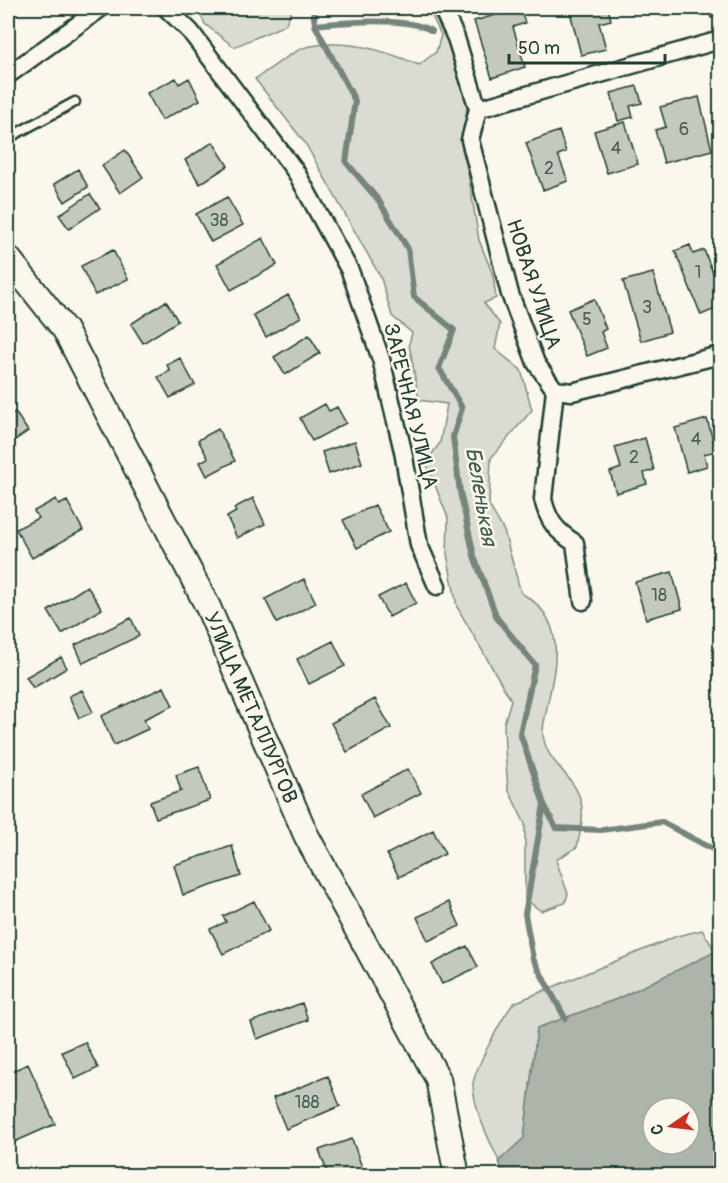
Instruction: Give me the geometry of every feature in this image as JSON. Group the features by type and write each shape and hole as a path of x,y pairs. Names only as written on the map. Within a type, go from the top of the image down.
{"street":[{"path":"8,75 101,8"},
{"name":"ЗАРЕЧНАЯ УЛИЦА","path":"165,8 190,31 296,172 350,272 381,359 403,451 419,545 437,586"},
{"path":"442,8 456,38 478,109 720,40"},
{"name":"НОВАЯ УЛИЦА","path":"478,109 470,140 489,218 510,294 536,363 555,390"},
{"name":"УЛИЦА МЕТАЛЛУРГОВ","path":"8,258 65,330 208,607 306,835 438,1078 457,1176"},
{"path":"583,601 575,543 556,530 546,515 543,499 555,390 572,392 720,355"}],"lane":[{"path":"8,138 75,102"}],"path":[{"path":"404,8 427,14"}],"shaded area":[{"path":"197,8 293,8 285,25 234,47 205,24"},
{"path":"428,8 435,8 454,50 467,106 463,141 479,240 493,275 496,298 484,303 500,324 495,349 521,370 532,410 491,458 489,505 504,531 521,593 536,604 546,616 552,629 555,659 543,735 549,753 574,785 582,806 577,847 556,860 568,894 565,903 541,911 525,899 525,824 508,789 504,723 511,700 457,607 447,554 448,518 426,462 440,443 447,404 419,400 409,344 412,333 392,316 381,278 305,143 255,79 300,49 320,45 364,47 419,65 436,52 441,35"},
{"path":"702,930 716,952 617,999 537,1028 524,1138 499,1161 479,1115 473,1086 489,1044 514,1003 677,936"},
{"path":"720,939 720,1175 503,1175 499,1161 524,1138 537,1028 617,999 715,952"}],"building":[{"path":"520,8 525,23 513,27 525,67 492,78 474,21"},
{"path":"569,8 608,8 611,20 599,23 606,49 581,55"},
{"path":"708,8 720,8 720,15 711,18"},
{"path":"176,78 179,84 189,78 200,100 162,120 147,93"},
{"path":"637,86 642,103 630,106 633,117 618,121 611,93"},
{"path":"699,97 712,150 664,163 655,130 666,127 660,107"},
{"path":"625,122 638,164 607,173 594,131"},
{"path":"559,131 566,152 558,155 568,181 543,190 526,143"},
{"path":"213,142 228,166 200,184 185,160"},
{"path":"125,150 143,177 120,193 102,166"},
{"path":"78,169 88,187 65,202 54,184"},
{"path":"90,194 100,208 69,229 59,215"},
{"path":"227,197 243,225 211,242 196,214"},
{"path":"263,238 277,265 231,290 217,264"},
{"path":"690,245 693,254 704,250 720,291 720,307 701,315 675,251"},
{"path":"113,250 128,279 95,295 81,266"},
{"path":"653,273 670,332 641,341 623,281"},
{"path":"288,295 301,317 266,337 253,315"},
{"path":"594,299 606,329 601,332 607,348 587,356 568,310"},
{"path":"166,301 178,321 143,343 131,324"},
{"path":"309,335 320,353 285,375 274,357"},
{"path":"180,358 195,385 170,398 158,377 170,371 167,365"},
{"path":"325,404 329,411 337,407 346,423 312,441 300,418"},
{"path":"15,412 28,431 8,445 8,416"},
{"path":"707,419 716,451 704,454 707,466 687,472 675,428"},
{"path":"218,429 235,461 207,476 200,462 208,458 198,440"},
{"path":"645,438 654,470 644,473 647,484 616,493 610,472 621,468 615,447"},
{"path":"355,441 362,463 329,474 322,452"},
{"path":"253,498 265,524 237,538 227,517 236,512 234,508"},
{"path":"56,499 59,505 67,501 83,530 32,558 16,529 38,518 34,511"},
{"path":"375,505 389,532 357,548 343,520"},
{"path":"672,572 682,609 646,619 635,582"},
{"path":"304,579 316,603 277,623 265,599"},
{"path":"406,583 416,603 389,617 378,597"},
{"path":"87,586 102,609 62,634 48,611"},
{"path":"131,618 139,636 83,663 75,645"},
{"path":"333,641 345,666 309,684 297,659"},
{"path":"61,657 67,668 33,688 26,677"},
{"path":"164,687 173,706 144,719 148,729 114,745 101,716"},
{"path":"82,690 93,712 79,718 69,696"},
{"path":"375,699 391,728 347,752 331,723"},
{"path":"199,767 210,800 156,818 150,802 181,791 176,775"},
{"path":"408,769 421,793 373,818 361,794"},
{"path":"433,830 445,854 399,877 387,854"},
{"path":"232,846 241,876 183,895 174,865"},
{"path":"254,901 269,931 223,954 210,929 226,922 223,916"},
{"path":"449,902 460,926 428,941 417,917"},
{"path":"467,946 478,967 442,984 432,964"},
{"path":"302,1003 308,1020 257,1039 251,1022"},
{"path":"85,1042 98,1068 75,1079 62,1052"},
{"path":"28,1064 55,1124 12,1143 8,1134 8,1073"},
{"path":"328,1076 340,1106 286,1129 273,1098"},
{"path":"352,1139 365,1176 324,1176 328,1174 319,1150"}],"waterway":[{"name":"Беленькая","path":"313,8 315,25 355,101 346,162 379,201 408,249 414,297 454,330 439,368 462,408 453,437 460,492 474,556 497,618 535,665 520,733 544,804 525,914 533,959 565,1018"},
{"path":"315,25 392,22 408,23 432,31"},
{"path":"544,804 556,828 601,830 662,822 720,853"}]}
